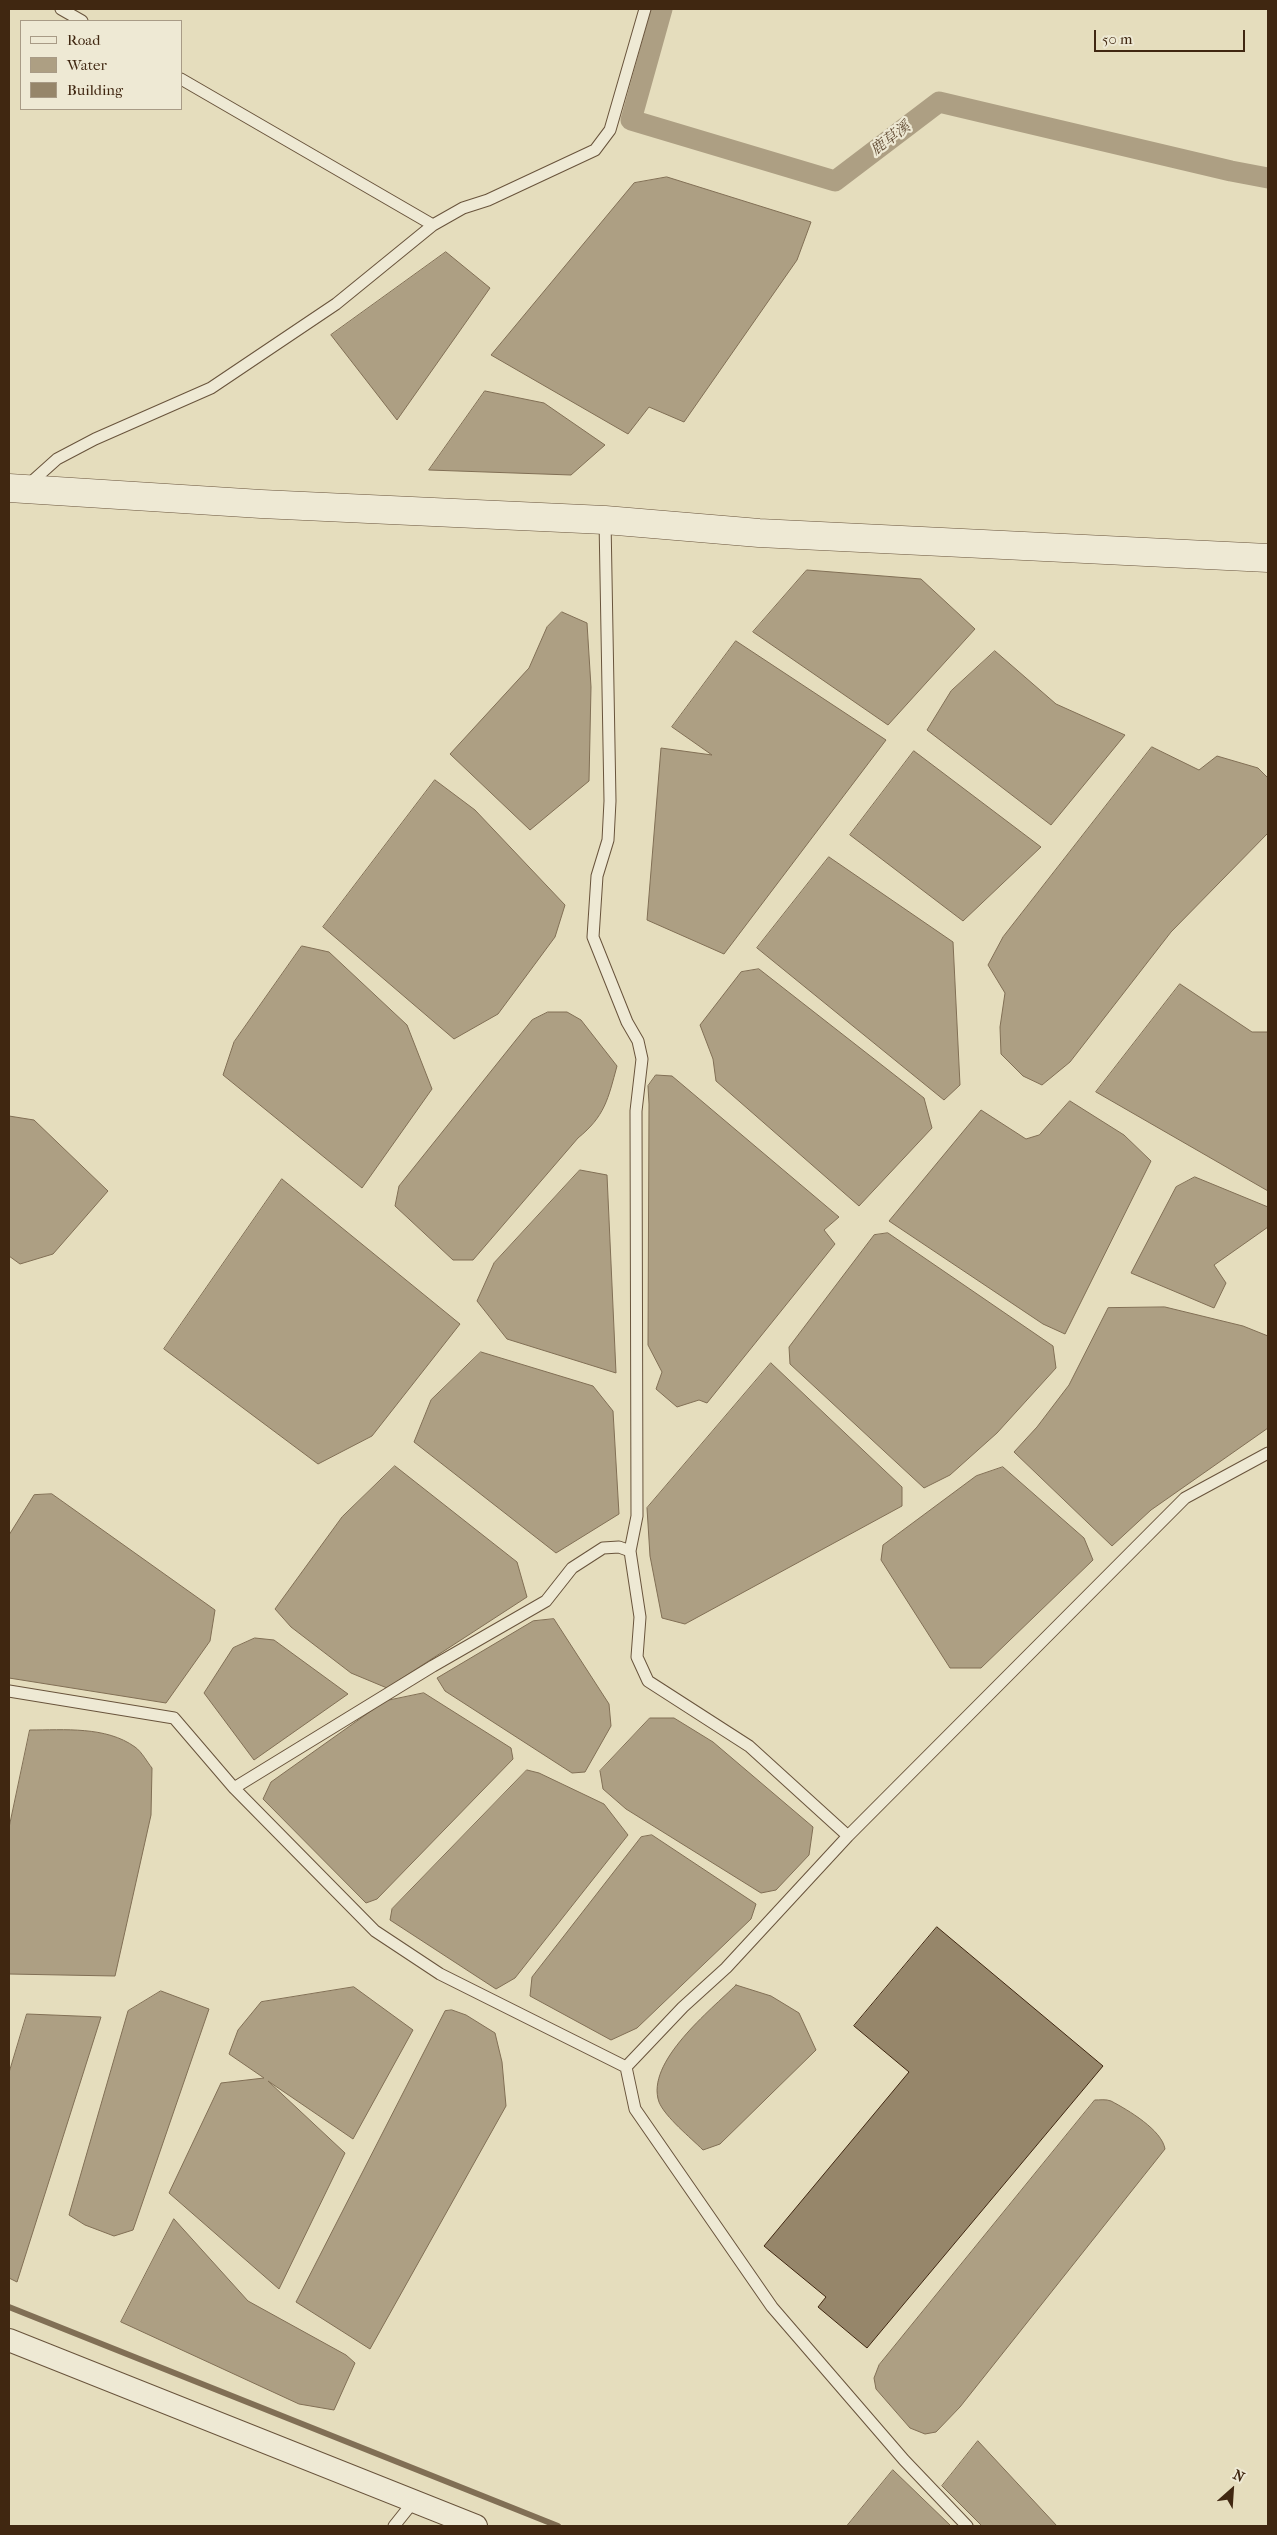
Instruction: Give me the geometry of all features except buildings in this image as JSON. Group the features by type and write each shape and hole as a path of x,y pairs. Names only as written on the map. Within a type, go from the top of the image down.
{"street":[{"path":"16,489 261,504 605,520 759,533 1268,558"},
{"path":"9,2340 476,2526"}],"lane":[{"path":"60,9 80,20"},
{"path":"16,489 57,459 95,439 211,388 336,304 433,225 463,208 488,200 595,150 610,130 645,9"},
{"path":"182,80 433,225"},
{"path":"605,520 610,801 608,840 597,876 592,937 627,1022 638,1041 642,1059 636,1111 637,1516 630,1551 640,1617 637,1657 648,1681 750,1746 848,1836"},
{"path":"626,2067 683,2007 726,1968 848,1836 1185,1498 1268,1453"},
{"path":"234,1788 433,1666 546,1601 572,1568 603,1548 619,1547 630,1551"},
{"path":"9,1691 174,1718 234,1788 375,1931 440,1974 626,2067"},
{"path":"626,2067 635,2109 772,2307 904,2460 967,2526"},
{"path":"394,2526 414,2501"}],"water":[{"path":"667,177 811,222 797,260 684,422 649,407 628,434 491,355 634,183"},
{"path":"446,252 490,288 397,420 331,335"},
{"path":"485,391 544,403 605,445 571,475 429,470"},
{"path":"807,570 921,579 975,629 888,725 753,632"},
{"path":"562,612 587,623 591,687 589,781 530,830 450,754 529,668 547,627"},
{"path":"736,641 886,740 724,954 647,920 661,748 712,755 672,727"},
{"path":"995,651 1056,704 1125,735 1051,825 927,730 951,691"},
{"path":"1152,747 1199,770 1217,756 1258,768 1268,778 1268,833 1171,932 1070,1062 1042,1085 1023,1076 1001,1054 1000,1027 1005,993 988,965 1003,937"},
{"path":"914,751 1041,847 963,921 850,835"},
{"path":"435,780 475,810 565,905 555,937 498,1014 454,1039 323,927"},
{"path":"829,857 953,942 960,1085 944,1100 757,948"},
{"path":"302,946 329,952 407,1025 432,1089 362,1188 223,1075 234,1042"},
{"path":"759,969 924,1098 932,1128 859,1206 716,1081 713,1059 700,1025 741,972"},
{"path":"1180,984 1252,1032 1268,1032 1268,1191 1096,1092"},
{"path":"548,1012 567,1012 581,1020 617,1066 608,1097 594,1122 473,1260 453,1260 395,1206 399,1186 532,1020"},
{"path":"656,1075 672,1076 839,1217 824,1230 835,1244 707,1403 699,1400 677,1407 656,1389 662,1372 648,1345 648,1086"},
{"path":"1070,1101 1124,1135 1151,1161 1065,1334 1043,1324 889,1221 981,1110 1026,1139 1039,1135"},
{"path":"9,1116 34,1120 108,1191 53,1254 20,1264 9,1256"},
{"path":"580,1170 607,1175 616,1373 507,1339 477,1301 494,1263"},
{"path":"1195,1177 1268,1207 1268,1227 1214,1265 1226,1283 1214,1308 1131,1273 1176,1187"},
{"path":"282,1179 460,1324 372,1436 318,1464 164,1349"},
{"path":"888,1233 1053,1346 1056,1368 997,1433 950,1475 924,1488 790,1364 789,1347 874,1235"},
{"path":"1165,1307 1243,1326 1268,1336 1268,1428 1151,1510 1112,1546 1014,1452 1037,1427 1069,1385 1108,1308"},
{"path":"481,1352 593,1386 613,1411 619,1514 556,1553 414,1442 431,1400"},
{"path":"771,1363 902,1487 902,1506 685,1624 662,1618 650,1556 647,1508"},
{"path":"395,1466 517,1562 527,1597 387,1688 351,1673 291,1627 275,1609 342,1517"},
{"path":"1003,1467 1084,1538 1093,1560 981,1668 950,1668 881,1560 883,1545 976,1476"},
{"path":"52,1494 215,1610 210,1641 166,1703 9,1678 9,1535 34,1495"},
{"path":"554,1619 609,1704 611,1726 585,1772 572,1773 445,1691 437,1678 533,1621"},
{"path":"255,1638 274,1640 348,1694 254,1760 204,1693 233,1648"},
{"path":"424,1693 511,1748 513,1759 377,1899 366,1903 263,1799 271,1782 385,1701"},
{"path":"650,1718 674,1718 713,1742 813,1827 809,1855 776,1890 761,1893 626,1809 603,1789 600,1771"},
{"path":"30,1730 71,1730 111,1735 135,1747 152,1768 151,1815 115,1976 9,1974 9,1828"},
{"path":"527,1770 539,1773 604,1804 628,1835 515,1978 496,1989 390,1920 392,1909"},
{"path":"652,1835 756,1904 751,1919 637,2028 611,2040 530,1996 532,1977 641,1837"},
{"path":"736,1985 771,1996 799,2013 816,2050 720,2144 703,2150 672,2121 662,2108 659,2102 657,2087 662,2070 683,2038"},
{"path":"354,1987 413,2030 353,2139 268,2081 345,2153 279,2289 169,2193 221,2083 264,2078 229,2054 238,2030 261,2002"},
{"path":"161,1991 209,2009 133,2230 114,2236 85,2225 69,2215 128,2011"},
{"path":"452,2010 466,2015 495,2033 502,2062 506,2106 370,2349 296,2302 445,2011"},
{"path":"27,2014 101,2017 17,2282 9,2278 9,2073"},
{"path":"1095,2100 1111,2101 1135,2115 1158,2135 1165,2149 960,2407 936,2432 925,2434 910,2428 876,2389 874,2378 879,2365"},
{"path":"174,2219 248,2301 346,2355 355,2363 334,2410 299,2404 121,2322"},
{"path":"978,2441 1057,2526 982,2526 942,2486"},
{"path":"893,2470 951,2526 847,2526"}],"waterway":[{"name":"鹿草溪","path":"662,9 631,120 835,181 939,102 1231,171 1268,178"},
{"path":"9,2307 558,2526"}]}
